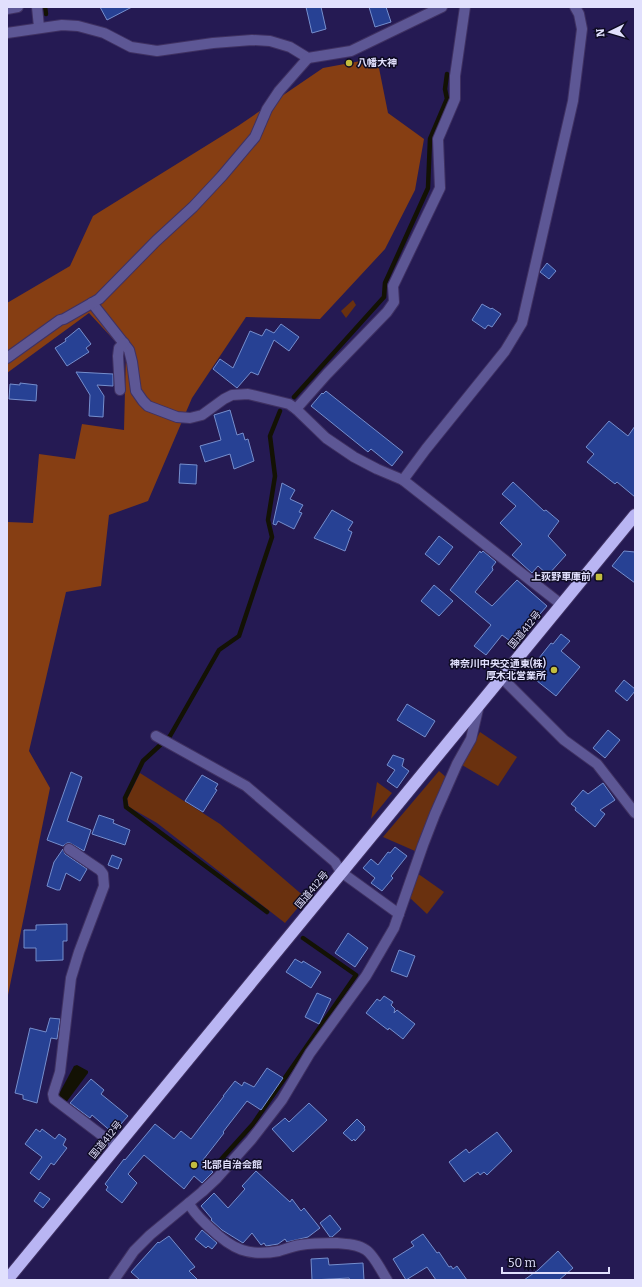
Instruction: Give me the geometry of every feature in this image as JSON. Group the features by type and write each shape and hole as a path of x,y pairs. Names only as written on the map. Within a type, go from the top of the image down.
{"highway":[{"name":"国道412号","path":"7,1280 635,515"}],"street":[{"path":"7,9 18,7"},
{"path":"37,7 39,25"},
{"path":"7,358 60,320 98,299 156,241 193,207 255,137 267,109 279,91 308,58 351,51 442,7"},
{"path":"296,409 327,374 387,312 394,302 393,286 440,188 438,139 455,99 455,76 465,7"},
{"path":"403,480 505,351 522,323 573,101 582,29 579,14 575,7"},
{"path":"7,32 39,25 78,26 104,33 131,47 158,51 213,43 252,40 270,41 290,47 308,58"},
{"path":"92,303 129,350 135,386 139,396 148,406 177,417 190,418 202,415 232,395 248,394 289,404 326,438 354,457 403,480 562,605"},
{"path":"120,390 118,356 119,348 124,343"},
{"path":"502,678 564,740 597,764 635,814"},
{"path":"114,1280 134,1251 150,1235 217,1178 251,1140 272,1113 310,1053 366,976 394,928 435,814 457,764 471,739 479,705"},
{"path":"157,737 246,786 335,862 342,872 399,914"},
{"path":"69,849 100,870 103,874 104,886 79,952 71,978 60,1072 53,1094 54,1099 116,1146"},
{"path":"189,1203 191,1210 220,1238 239,1249 250,1252 264,1252 278,1251 310,1244 354,1245 361,1247 370,1253 387,1280"}],"shaded area":[{"path":"377,58 388,113 424,139 415,190 385,249 320,319 246,317 192,398 148,501 109,515 101,586 66,592 29,751 50,788 7,1000 7,522 33,523 39,454 75,459 82,424 124,430 126,353 89,313 7,373 7,303 70,266 93,216 238,126 323,68"},
{"path":"353,300 356,305 346,318 341,311"},
{"path":"480,732 517,757 498,786 462,765"},
{"path":"439,771 447,778 415,851 383,837"},
{"path":"140,773 220,824 306,898 285,923 157,823 129,807 127,799"},
{"path":"377,782 392,793 371,819"},
{"path":"417,873 444,892 427,914 408,896"},
{"path":"77,1065 88,1071 88,1073 65,1104 61,1100 59,1094 74,1066"}],"building":[{"path":"100,7 132,7 107,20"},
{"path":"306,7 321,7 326,29 312,33"},
{"path":"369,7 386,7 391,22 375,27"},
{"path":"547,263 556,271 549,279 540,272"},
{"path":"482,304 501,314 492,327 488,325 485,329 472,320"},
{"path":"281,324 299,337 289,351 274,340 258,375 251,372 237,388 213,369 220,359 233,368 250,331 262,336 266,329 274,333"},
{"path":"79,328 91,344 86,348 89,352 67,366 55,348 66,341 65,339"},
{"path":"76,372 113,374 113,386 97,385 104,396 103,417 89,416 90,395"},
{"path":"20,383 37,385 36,401 9,399 10,384 20,385"},
{"path":"326,391 403,452 392,466 371,449 368,452 311,406 322,393 323,394"},
{"path":"230,410 237,435 243,433 245,440 248,439 254,461 234,469 230,454 205,462 200,446 221,440 214,415"},
{"path":"609,421 628,436 635,426 635,497 617,482 615,484 587,462 594,454 586,447"},
{"path":"180,464 197,465 196,484 179,483"},
{"path":"513,482 544,511 546,510 559,521 548,536 566,555 548,575 538,566 532,573 512,555 522,544 500,523 516,506 502,494"},
{"path":"282,483 295,490 290,499 303,505 299,512 302,513 294,529 278,521 276,525 273,524"},
{"path":"332,510 353,522 348,530 352,532 345,551 314,538"},
{"path":"439,536 453,547 439,565 425,554"},
{"path":"480,551 481,553 483,551 496,562 492,567 493,570 475,592 492,606 517,580 547,606 514,644 502,635 486,655 474,646 491,625 450,590"},
{"path":"624,551 635,552 635,583 612,566"},
{"path":"434,585 453,601 439,616 421,601"},
{"name":"神奈川中央交通東(株) 厚木北営業所","path":"561,634 570,641 561,651 580,667 556,696 527,673 551,643 553,644"},
{"path":"624,680 635,689 627,701 615,691"},
{"path":"407,704 435,721 425,737 397,720"},
{"path":"608,730 620,740 605,758 593,748"},
{"path":"393,755 404,759 402,766 409,771 397,788 387,781 395,770 387,765"},
{"path":"71,772 82,777 67,821 91,830 84,851 70,843 63,846 47,840"},
{"path":"202,775 218,784 215,789 217,790 203,812 185,801"},
{"path":"603,783 615,800 600,810 605,814 595,827 575,810 576,808 571,804 583,790 588,794"},
{"path":"99,815 114,820 113,823 130,830 125,845 92,834"},
{"path":"395,847 407,856 391,876 393,878 382,891 371,883 375,878 363,868 371,859 378,865 388,852 390,853"},
{"path":"63,849 65,854 87,869 80,881 66,873 60,890 57,890 47,886 54,862"},
{"path":"112,855 122,859 118,869 108,865"},
{"path":"67,924 67,941 63,941 63,960 36,961 36,948 24,948 24,930 36,930 36,925"},
{"path":"348,933 368,948 355,967 335,953"},
{"path":"399,950 415,956 407,977 391,971"},
{"path":"295,959 302,963 303,961 321,972 311,988 286,972"},
{"path":"317,993 331,999 319,1024 305,1017"},
{"path":"384,996 393,1002 391,1005 395,1009 394,1013 397,1010 415,1024 403,1039 389,1028 388,1030 366,1013 377,999 380,1001"},
{"path":"50,1018 60,1019 57,1039 51,1038 37,1103 23,1099 23,1095 15,1093 30,1028 46,1032"},
{"path":"267,1068 283,1078 261,1110 247,1101 223,1132 224,1133 203,1160 210,1166 208,1168 213,1172 202,1183 194,1176 184,1189 144,1155 128,1174 137,1183 122,1203 106,1190 108,1187 105,1184 124,1159 125,1160 155,1124 174,1139 181,1131 191,1139 235,1081 242,1086 244,1082 254,1087"},
{"path":"91,1079 104,1090 101,1094 128,1116 113,1133 92,1115 90,1118 70,1103"},
{"path":"309,1103 327,1120 293,1152 272,1129 285,1118 289,1122"},
{"path":"357,1119 365,1127 365,1130 355,1141 354,1139 352,1141 343,1133"},
{"path":"36,1129 40,1132 42,1129 55,1139 59,1134 66,1139 63,1145 67,1148 54,1165 51,1163 39,1180 30,1173 42,1157 25,1144"},
{"path":"497,1132 512,1151 487,1175 484,1172 480,1175 478,1172 464,1182 449,1162 466,1149 469,1153"},
{"path":"256,1171 290,1202 292,1199 301,1211 304,1208 320,1228 308,1237 287,1242 285,1239 278,1244 266,1246 264,1243 261,1245 252,1233 243,1243 222,1230 211,1220 212,1219 201,1206 214,1193 228,1208 245,1189 242,1186"},
{"path":"40,1192 50,1199 43,1208 34,1201"},
{"path":"330,1215 341,1229 332,1237 330,1237 320,1223"},
{"path":"202,1230 217,1243 212,1249 208,1246 206,1248 195,1239"},
{"path":"423,1234 437,1253 439,1252 449,1267 451,1266 453,1269 457,1266 467,1280 436,1280 427,1267 406,1280 393,1259 414,1246 411,1242"},
{"path":"169,1236 195,1267 189,1271 198,1280 140,1280 131,1272 158,1242 159,1243"},
{"path":"558,1251 573,1268 559,1280 524,1280 538,1270"},
{"path":"328,1258 329,1265 363,1263 364,1280 350,1280 349,1278 312,1280 311,1259"}],"waterway":[{"path":"45,7 46,14"},
{"path":"294,397 384,297 385,283 428,188 430,139 447,99 445,89 447,74"},
{"path":"267,912 126,807 125,798 143,761 170,736 219,650 239,636 272,537 268,520 275,476 270,436 280,411"},
{"path":"216,1165 253,1124 356,975 303,938"}],"place":[{"name":"八幡大神","path":"349,63"},
{"name":"上荻野車庫前","path":"599,577"},
{"name":"神奈川中央交通東(株) 厚木北営業所","path":"554,670"},
{"name":"北部自治会館","path":"194,1165"}]}
